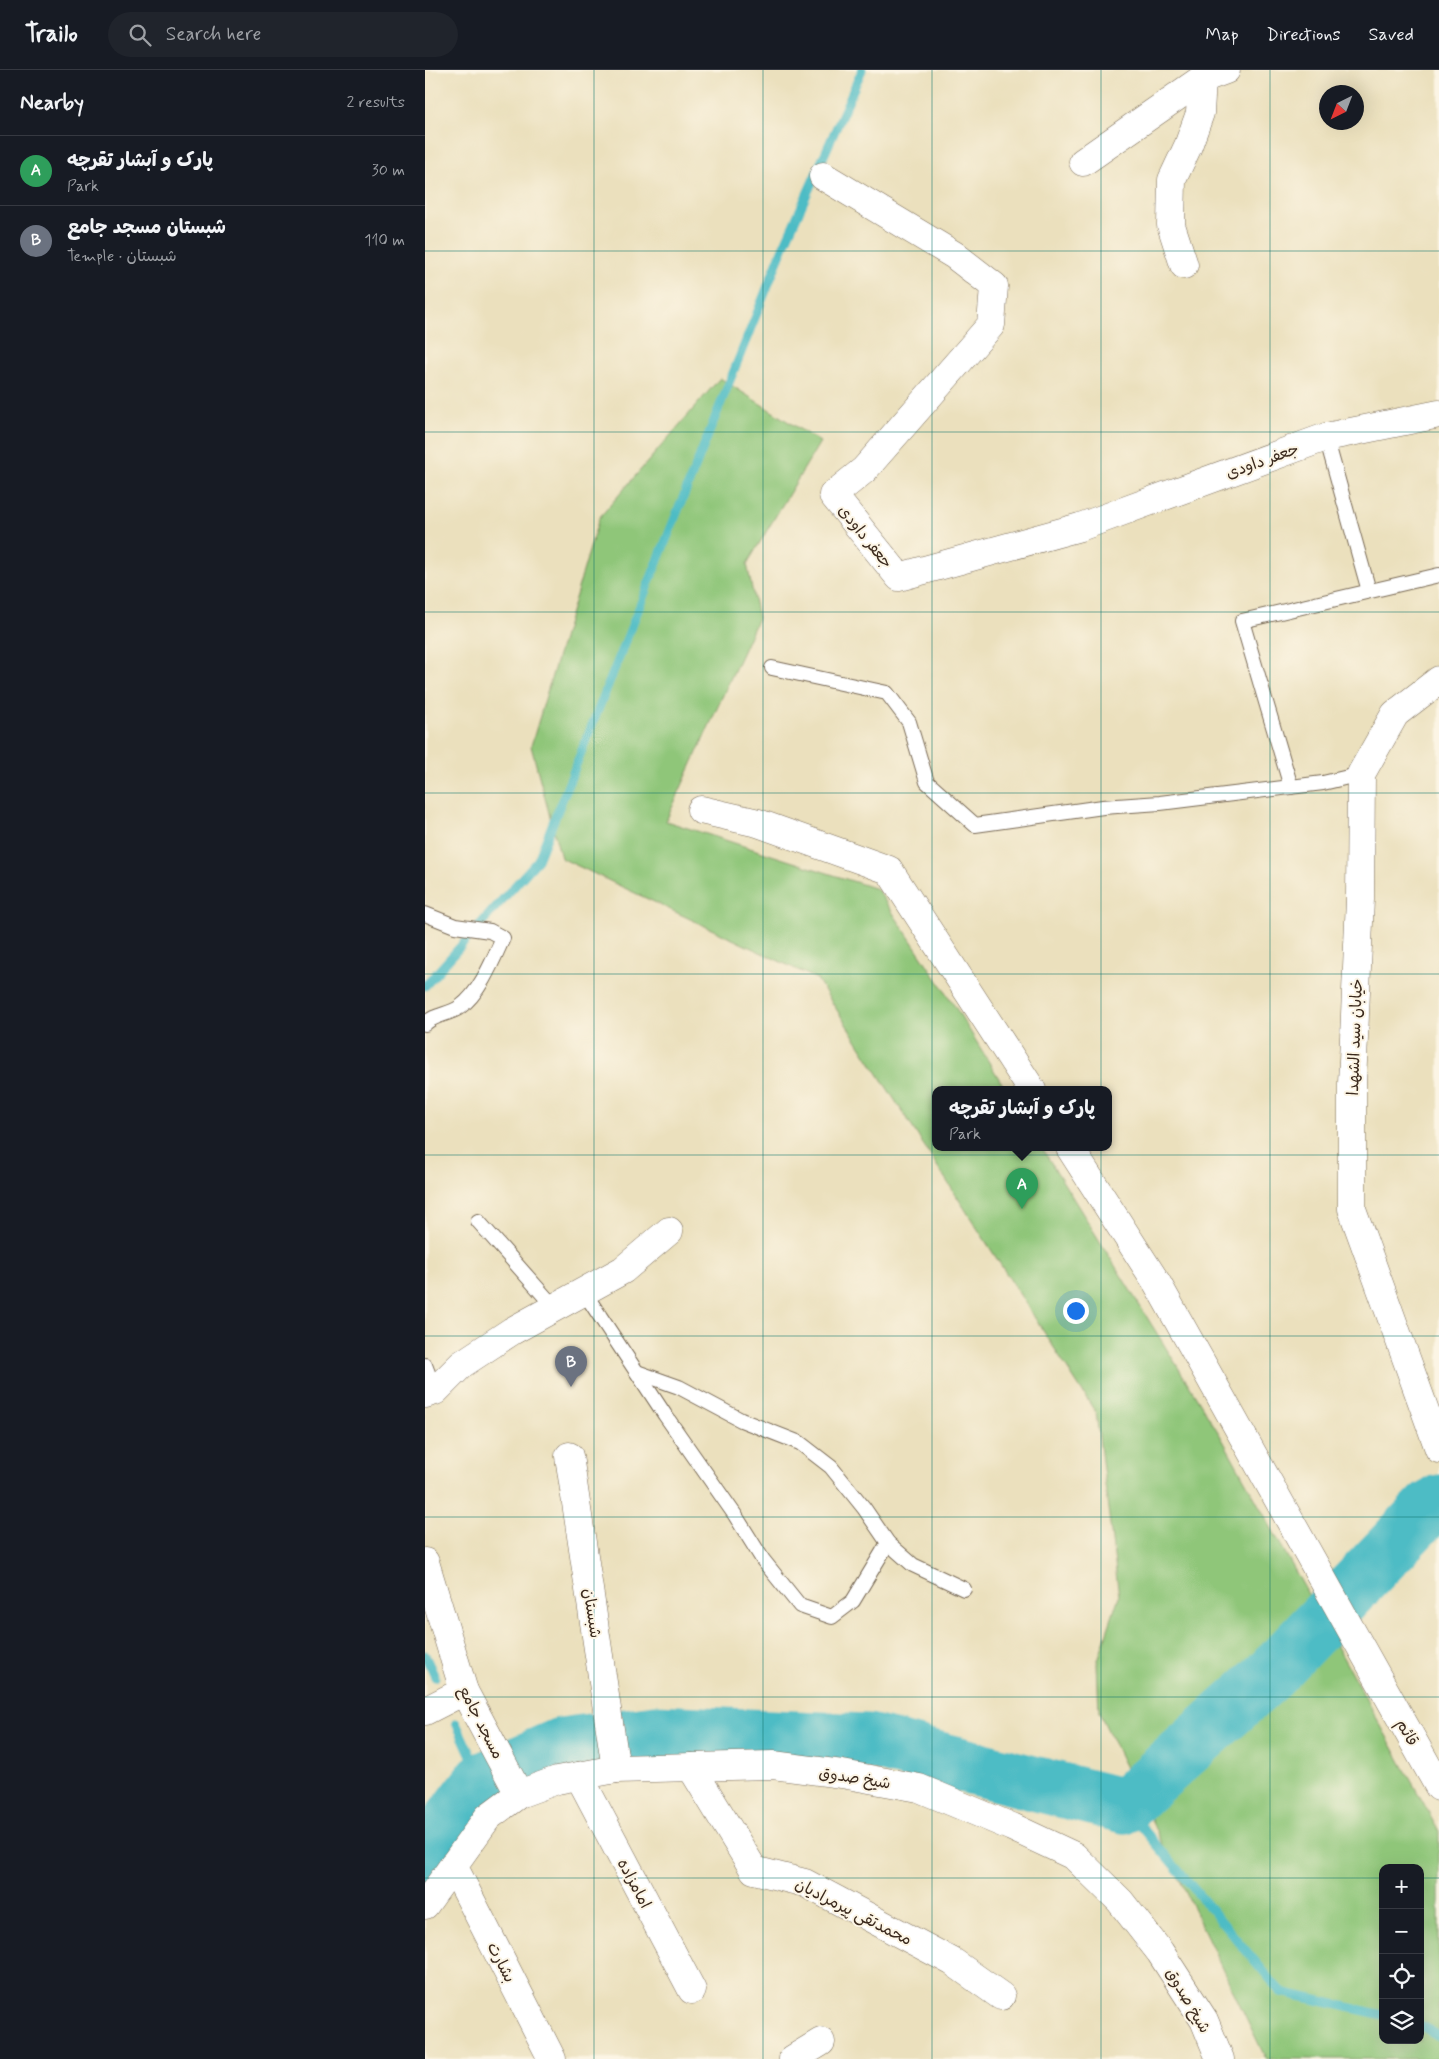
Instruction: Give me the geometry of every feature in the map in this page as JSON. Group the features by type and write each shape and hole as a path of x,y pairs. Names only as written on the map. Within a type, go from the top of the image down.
{"street":[{"path":"1083,162 1214,74"},
{"path":"1184,265 1171,225 1172,180 1214,74"},
{"name":"جعفر داودی","path":"823,176 954,255 994,286 991,325 864,470 833,495 899,577 1080,527 1326,437 1439,414"},
{"name":"خیابان سید الشهدا","path":"1439,680 1395,714 1361,774 1360,899 1352,1084 1352,1209 1439,1449"},
{"path":"701,810 758,823 889,870 1029,1086"},
{"name":"قائم","path":"1072,1151 1157,1283 1439,1787"},
{"path":"430,1393 462,1364 512,1331 623,1270 669,1231"},
{"name":"شبستان","path":"569,1456 616,1769"},
{"name":"مسجد جامع","path":"425,1562 465,1692 519,1793"},
{"path":"425,1711 465,1692"},
{"name":"شیخ صدوق","path":"425,1904 488,1818 519,1793 557,1780 616,1769 773,1765 842,1774 919,1788 1012,1827 1074,1856 1120,1901 1160,1952 1204,2020 1219,2059"},
{"name":"محمدتقی پیرمرادیان","path":"691,1767 754,1870 805,1883 953,1962 1001,1996"},
{"name":"امامزاده","path":"579,1776 692,1990"},
{"name":"بشارت","path":"453,1865 552,2059"},
{"path":"793,2059 821,2042"}],"lane":[{"path":"1326,437 1369,591"},
{"path":"1291,787 1242,621 1439,575"},
{"path":"772,668 887,693 909,722 927,782 975,825 1103,807 1161,803 1323,783 1361,774"},
{"path":"425,914 455,926 490,931 503,938 481,983 460,1007 429,1020 425,1024"},
{"path":"478,1221 555,1308"},
{"path":"585,1292 637,1372 735,1515 763,1560 800,1606 832,1617 853,1601 888,1543"},
{"path":"425,1365 430,1393"},
{"path":"637,1372 679,1386 741,1420 800,1444 831,1467 865,1508 888,1543 913,1566 964,1589"}],"green space":[{"path":"720,378 820,442 747,564 758,618 666,821 877,889 954,1005 1004,1086 932,1086 932,1151 1044,1151 1220,1435 1439,1831 1439,2059 1266,2059 1099,1712 1097,1663 1119,1596 1096,1413 817,979 561,858 531,746 599,518"}],"waterway":[{"path":"425,986 538,860 783,248 862,70"},
{"path":"425,1855 482,1780 561,1745 656,1732 868,1741 1124,1806 1271,1674 1430,1507 1439,1502"},
{"path":"425,1655 435,1677"},
{"path":"456,1723 482,1780"},
{"path":"1124,1806 1281,1992 1379,2014"},
{"path":"1424,2027 1439,2036"}],"place":[{"name":"پارک و آبشار تقرچه","path":"1022,1209"},
{"name":"شبستان مسجد جامع","path":"571,1387"}]}
